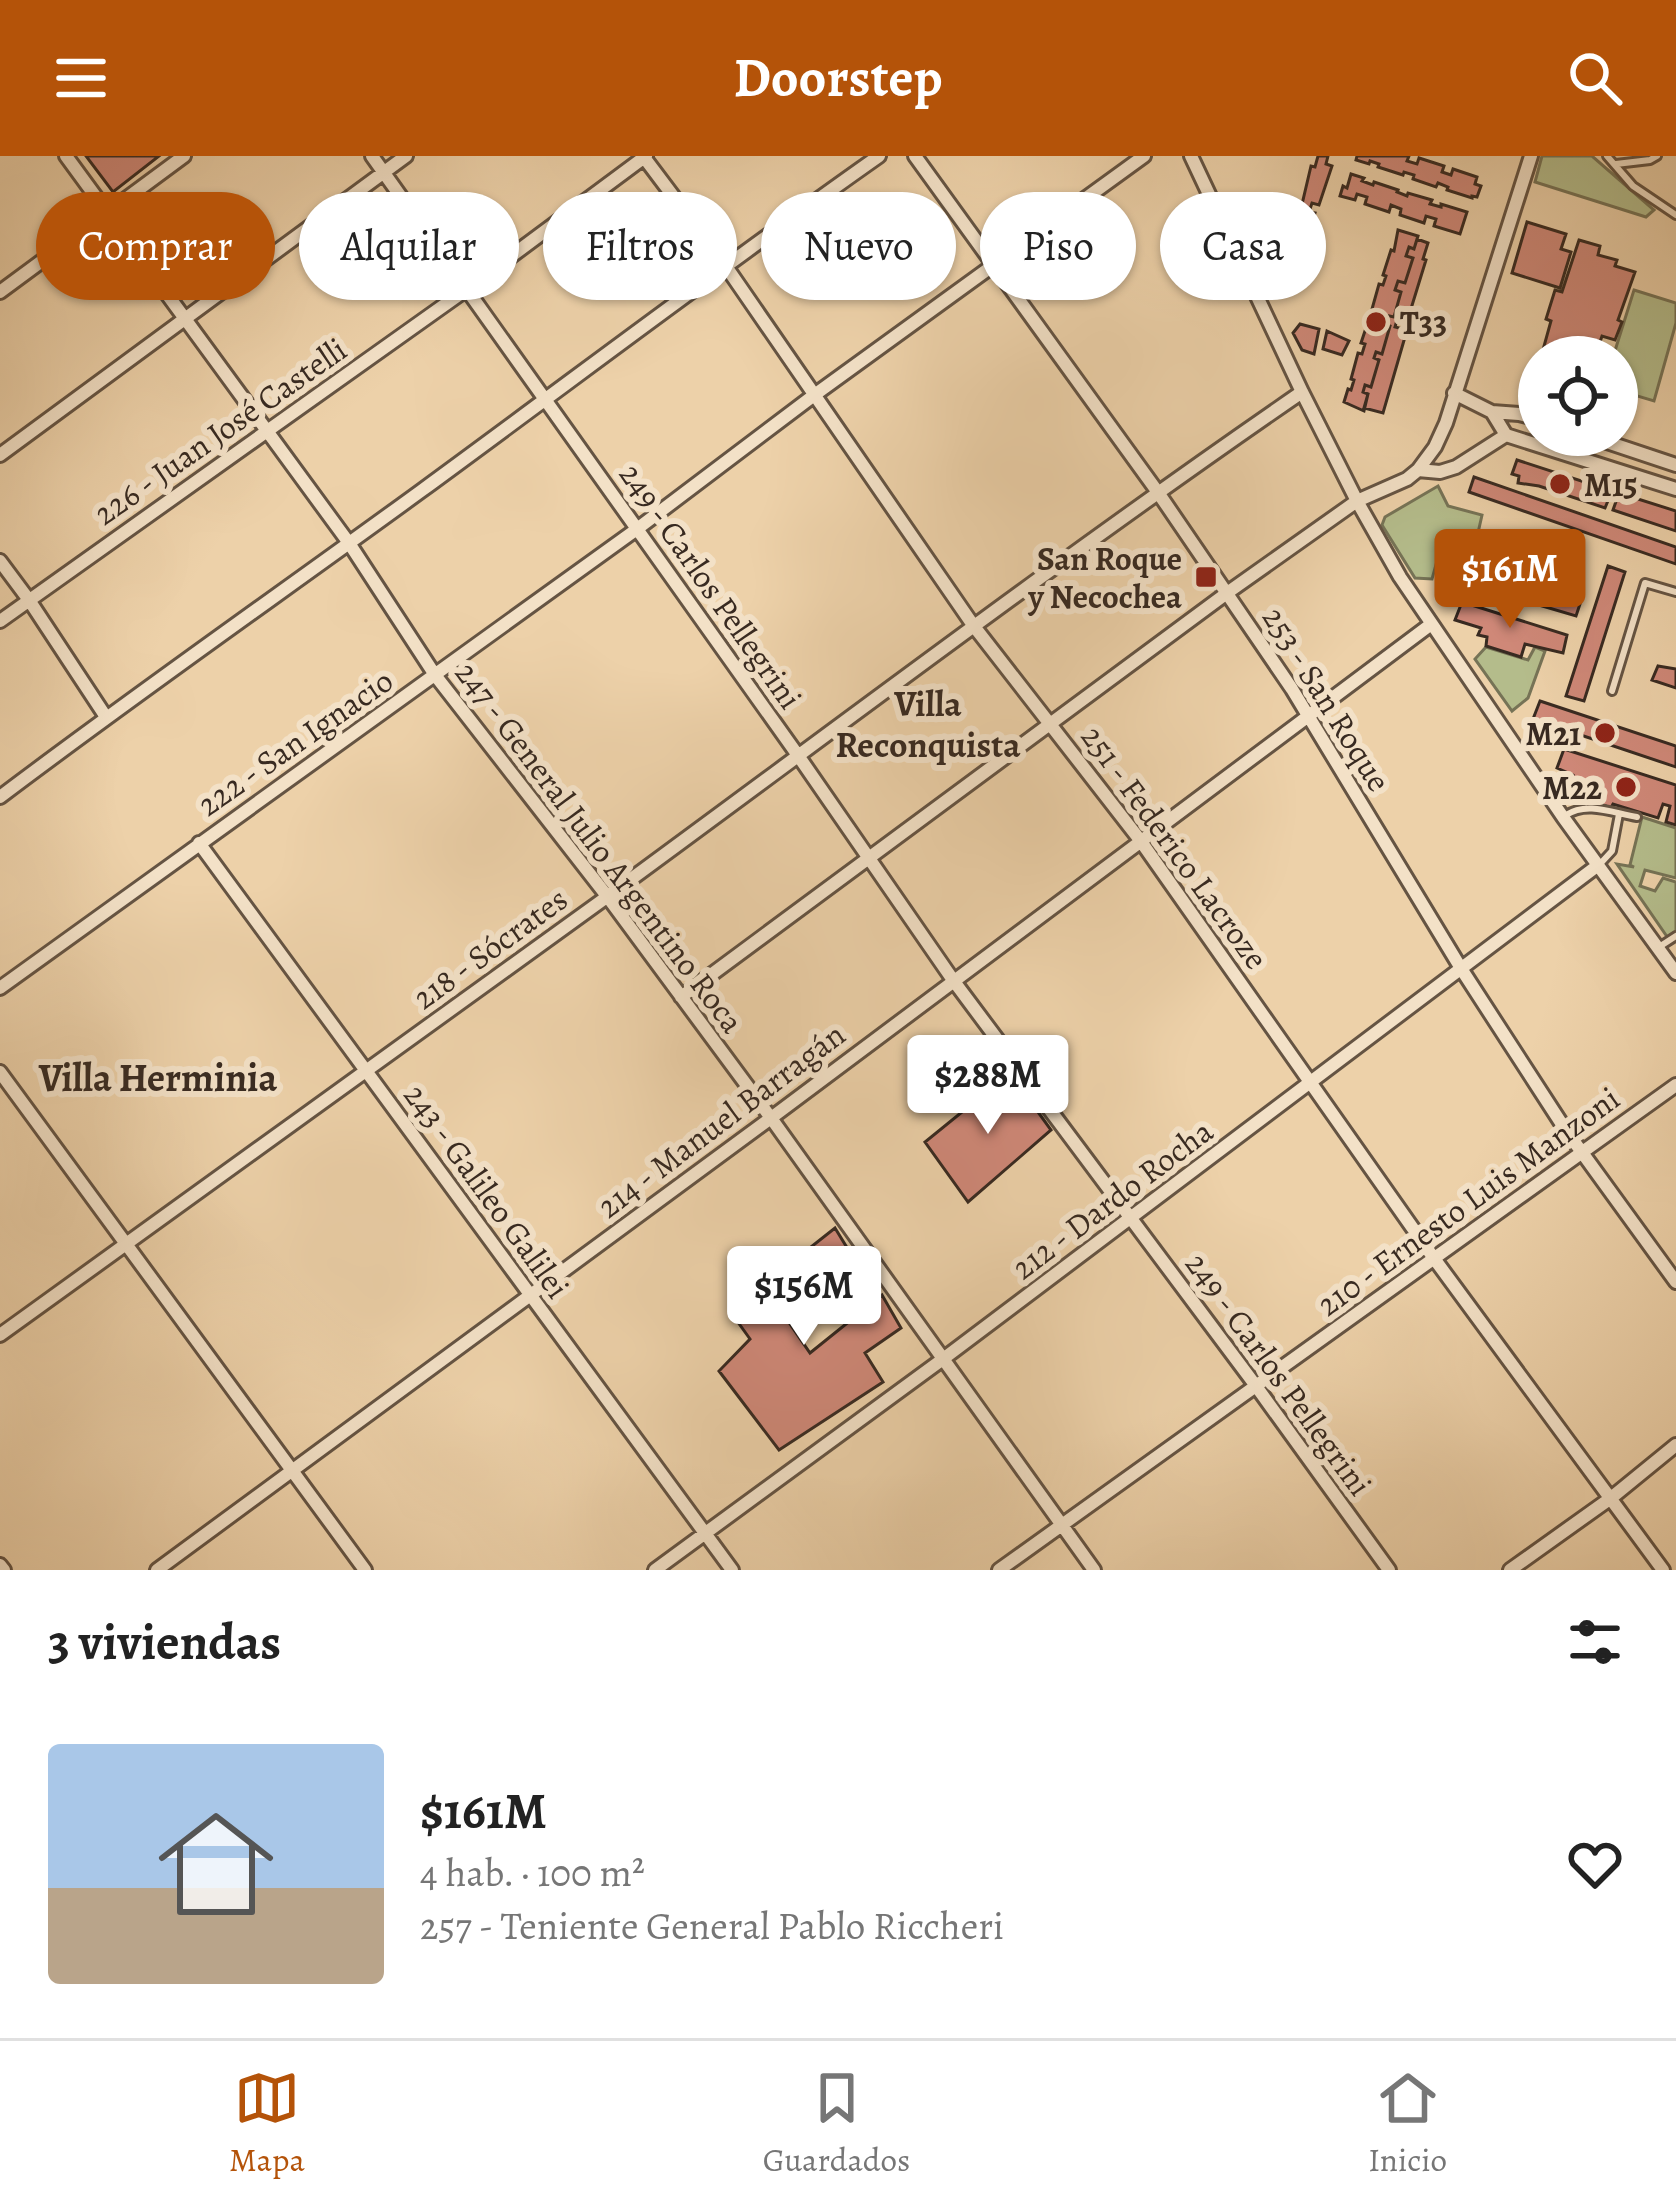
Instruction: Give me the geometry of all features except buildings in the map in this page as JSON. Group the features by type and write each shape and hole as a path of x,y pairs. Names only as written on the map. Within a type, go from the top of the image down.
{"street":[{"name":"247 - General Julio Argentino Roca","path":"66,156 92,192"},
{"path":"135,192 184,156"},
{"name":"249 - Carlos Pellegrini","path":"372,156 398,192"},
{"path":"0,455 406,156"},
{"name":"251 - Federico Lacroze","path":"644,156 670,192"},
{"name":"226 - Juan José Castelli","path":"519,251 644,156"},
{"path":"737,256 879,156"},
{"name":"253 - San Roque","path":"915,156 980,244"},
{"name":"222 - San Ignacio","path":"1096,192 1144,156"},
{"path":"1191,156 1357,501 1430,625 1676,973"},
{"path":"680,997 1227,593 1357,501 1418,470 1435,447 1531,156"},
{"path":"0,292 36,265"},
{"name":"222 - San Ignacio","path":"0,988 980,277"},
{"name":"251 - Federico Lacroze","path":"737,284 973,625 1140,840 1433,1257 1664,1570"},
{"name":"247 - General Julio Argentino Roca","path":"172,300 349,544 435,675 608,896 1094,1570"},
{"name":"226 - Juan José Castelli","path":"0,622 453,300"},
{"name":"249 - Carlos Pellegrini","path":"474,300 952,980 1389,1570"},
{"path":"0,797 678,300"},
{"name":"253 - San Roque","path":"1020,300 1227,593 1580,1152 1676,1282"},
{"name":"218 - Sócrates","path":"0,1336 1157,491 1302,392"},
{"path":"1454,393 1492,412 1518,414"},
{"path":"1492,412 1506,435 1676,489"},
{"path":"1418,470 1439,472 1456,466 1506,435"},
{"path":"1638,452 1676,465"},
{"path":"0,561 106,717"},
{"name":"214 - Manuel Barragán","path":"157,1570 1430,625"},
{"name":"243 - Galileo Galilei","path":"199,843 732,1570"},
{"name":"212 - Dardo Rocha","path":"655,1570 944,1359 1598,866"},
{"path":"0,1072 365,1570"},
{"name":"210 - Ernesto Luis Manzoni","path":"999,1570 1676,1085"},
{"path":"1510,1570 1676,1445"}],"lane":[{"path":"1607,156 1633,186 1676,215"},
{"path":"1616,164 1657,156"},
{"path":"1612,691 1645,583 1676,592"},
{"path":"1563,818 1578,807 1637,817"},
{"path":"1598,866 1612,851 1619,814"},
{"path":"1659,947 1676,936"}],"green space":[{"path":"1542,156 1592,156 1654,210 1646,217 1535,182"},
{"path":"1634,290 1676,303 1676,323 1654,401 1638,396 1638,336 1620,336"},
{"path":"1438,486 1448,506 1482,515 1473,555 1441,547 1432,579 1415,578 1382,525 1385,517"},
{"path":"1486,647 1528,660 1535,647 1545,651 1528,698 1512,711 1475,659"},
{"path":"1642,817 1676,828 1676,878 1645,870 1640,886 1655,891 1663,878 1676,882 1676,931 1668,938 1617,864 1634,867 1630,865"}],"place":[{"name":"T33","path":"1376,322"},
{"name":"M15","path":"1560,484"},
{"name":"San Roque y Necochea","path":"1206,577"},
{"name":"M21","path":"1605,733"},
{"name":"M22","path":"1626,787"}],"district":[{"name":"Villa Reconquista","path":"928,724"},
{"name":"Villa Herminia","path":"158,1077"}]}
